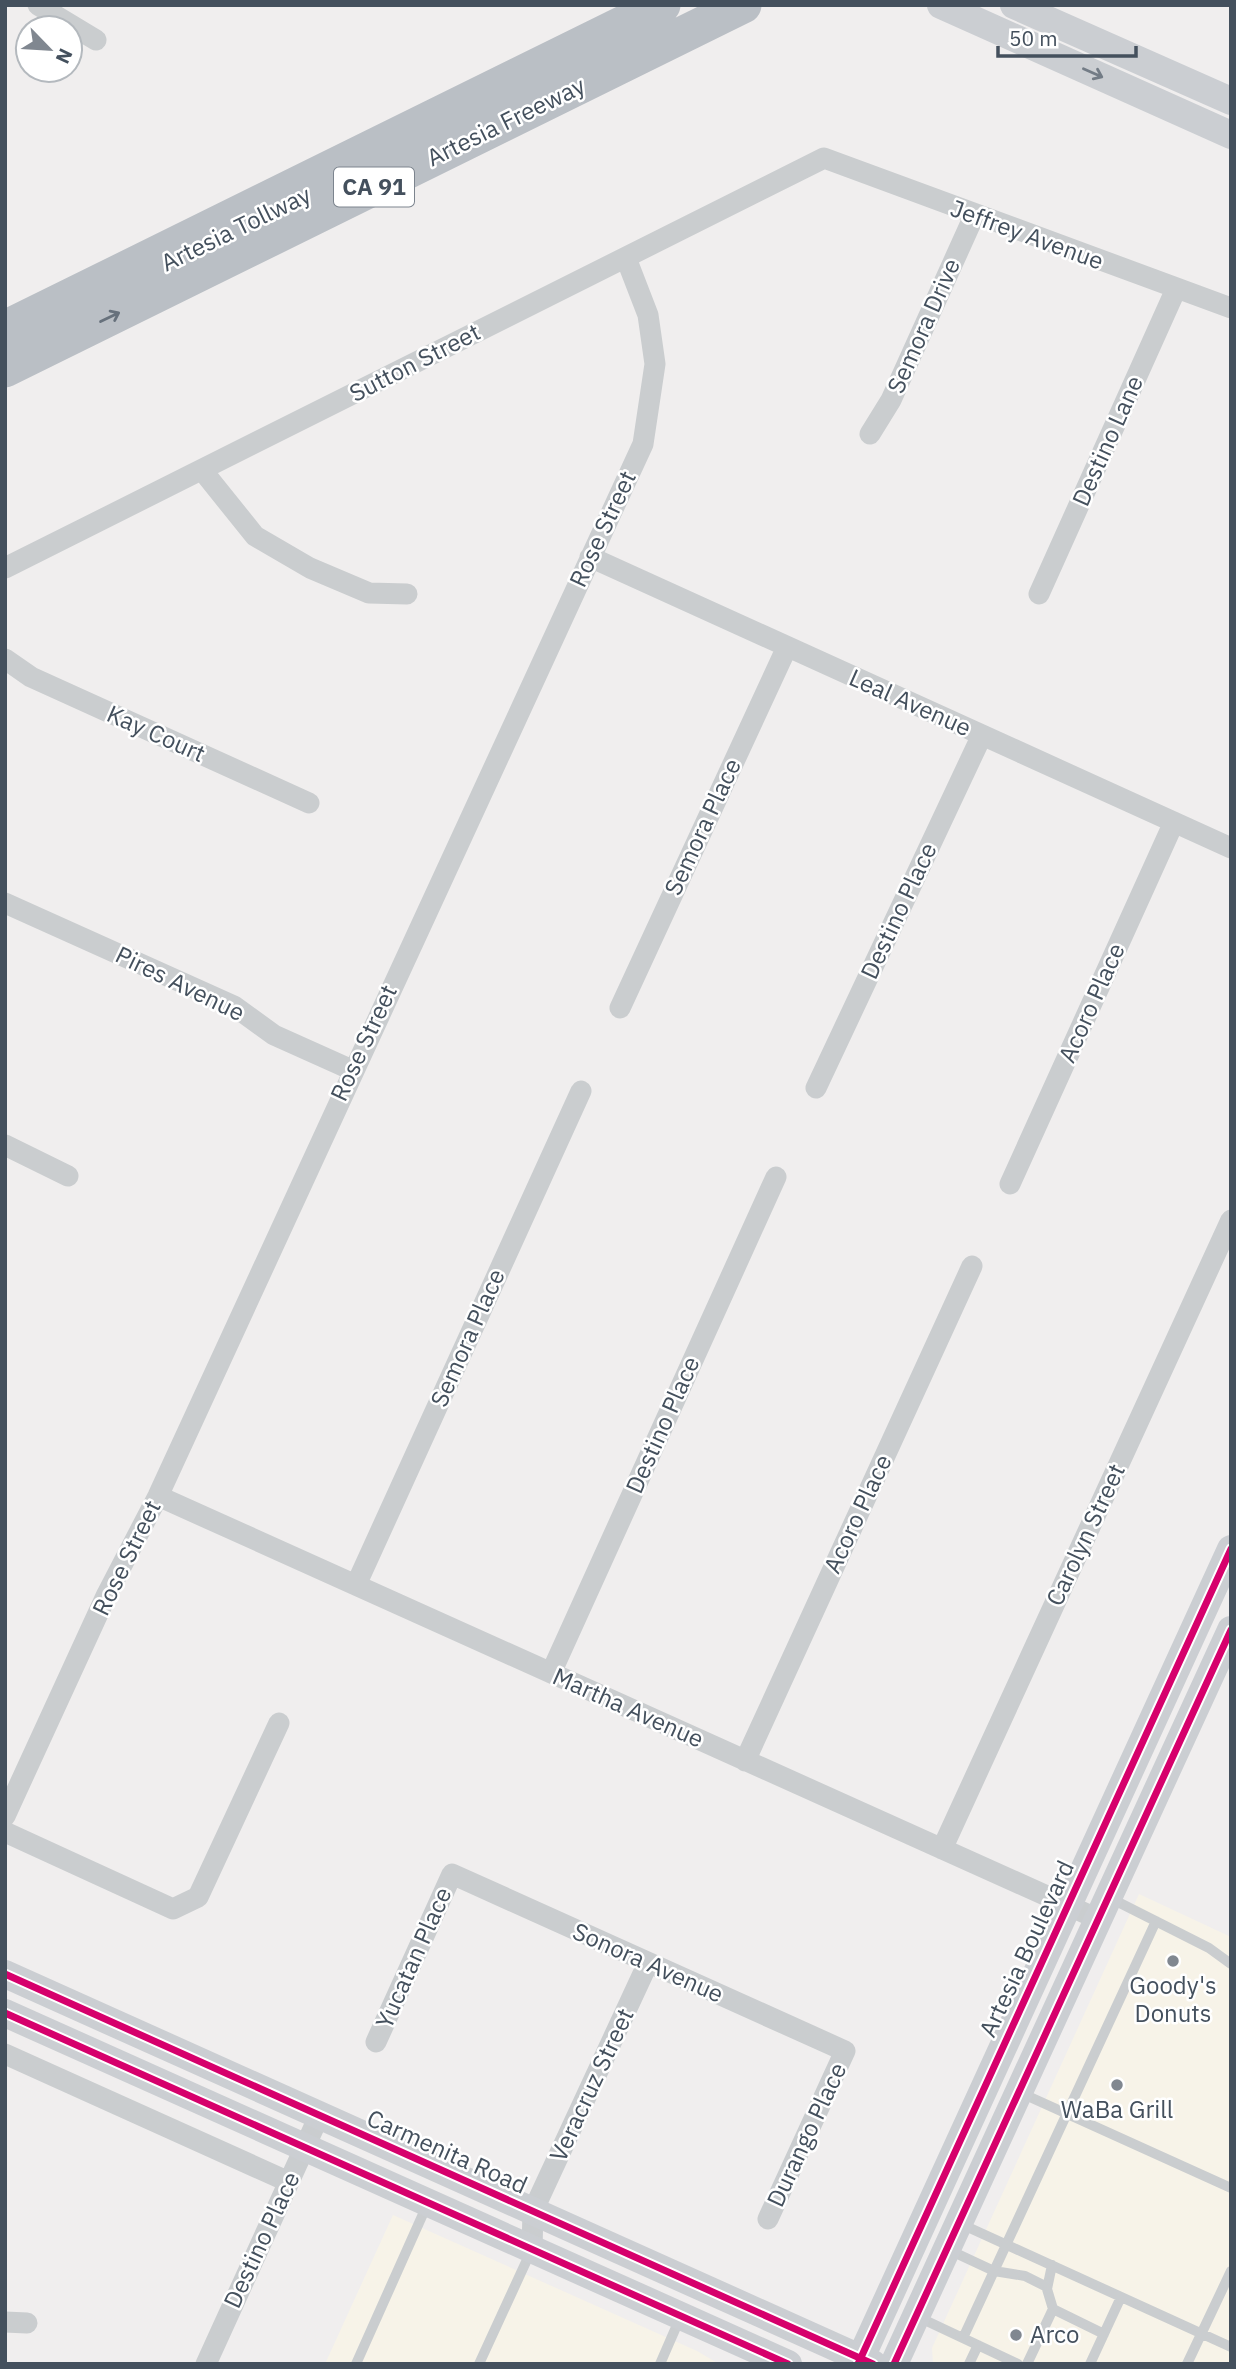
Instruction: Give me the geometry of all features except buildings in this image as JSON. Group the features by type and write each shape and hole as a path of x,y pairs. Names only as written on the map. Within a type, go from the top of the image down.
{"highway":[{"name":"CA 91","path":"5,306 619,5"},
{"name":"Artesia Tollway","path":"5,329 662,5"},
{"name":"Artesia Tollway","path":"5,344 694,5"},
{"name":"Artesia Freeway","path":"5,369 743,5"}],"main road":[{"path":"941,5 1231,135"},
{"path":"1014,5 1231,102"},
{"name":"Artesia Boulevard","path":"864,2362 989,2078 1231,1549"},
{"path":"894,2364 1231,1630"},
{"name":"Carmenita Road","path":"5,1975 864,2362"},
{"path":"5,2013 788,2364"},
{"path":"989,2078 1019,2091"}],"street":[{"path":"38,5 96,40"},
{"name":"Jeffrey Avenue","path":"824,158 974,216 1231,308"},
{"name":"Sutton Street","path":"5,568 824,158"},
{"name":"Semora Drive","path":"870,434 891,400 974,216"},
{"name":"Rose Street","path":"5,1816 107,1594 158,1496 643,443 655,365 648,315 626,258"},
{"name":"Destino Lane","path":"1039,594 1177,289"},
{"path":"202,470 255,536 310,568 369,593 407,594"},
{"name":"Leal Avenue","path":"590,557 1231,848"},
{"name":"Semora Place","path":"620,1008 787,646"},
{"name":"Kay Court","path":"5,659 31,677 309,803"},
{"name":"Destino Place","path":"816,1088 982,735"},
{"name":"Acoro Place","path":"1010,1184 1174,822"},
{"name":"Pires Avenue","path":"5,903 234,1006 274,1035 352,1070"},
{"name":"Semora Place","path":"356,1586 581,1091"},
{"path":"5,1145 68,1176"},
{"name":"Destino Place","path":"551,1673 776,1178"},
{"name":"Carolyn Street","path":"942,1849 1231,1220"},
{"name":"Acoro Place","path":"745,1761 972,1266"},
{"name":"Martha Avenue","path":"158,1496 1068,1906 1103,1908"},
{"path":"5,1832 173,1909 198,1897 279,1723"},
{"name":"Sonora Avenue","path":"452,1874 845,2051"},
{"name":"Yucatan Place","path":"376,2042 452,1874"},
{"name":"Veracruz Street","path":"532,2249 533,2211 648,1963"},
{"name":"Durango Place","path":"768,2219 845,2051"},
{"path":"5,2054 289,2182"},
{"name":"Destino Place","path":"205,2364 319,2116"},
{"path":"5,2322 27,2323"}],"lane":[{"path":"1103,1908 1156,1921 1209,1948 1231,1964"},
{"path":"963,2338 1156,1921"},
{"path":"1019,2091 1231,2188"},
{"path":"356,2364 428,2203"},
{"path":"959,2222 1231,2347"},
{"path":"479,2364 532,2249"},
{"path":"946,2249 994,2271 1025,2276 1047,2287"},
{"path":"1027,2364 1053,2309 1047,2287 1052,2265"},
{"path":"1187,2364 1231,2271"},
{"path":"1090,2364 1121,2297"},
{"path":"1053,2309 1104,2334"},
{"path":"660,2364 681,2316"},
{"path":"916,2316 1018,2364"},
{"path":"968,2364 978,2345"}],"shaded area":[{"path":"1139,1894 1231,1937 1231,2364 933,2364 932,2348"},
{"path":"393,2215 697,2351 719,2364 325,2364"}],"cycle path":[{"path":"858,2364 1231,1549"},
{"path":"894,2364 1231,1630"},
{"path":"5,1974 873,2364"},
{"path":"5,2013 788,2364"}],"place":[{"name":"Goody's Donuts","path":"1173,1961"},
{"name":"WaBa Grill","path":"1117,2085"},
{"name":"Arco","path":"1016,2335"}]}
